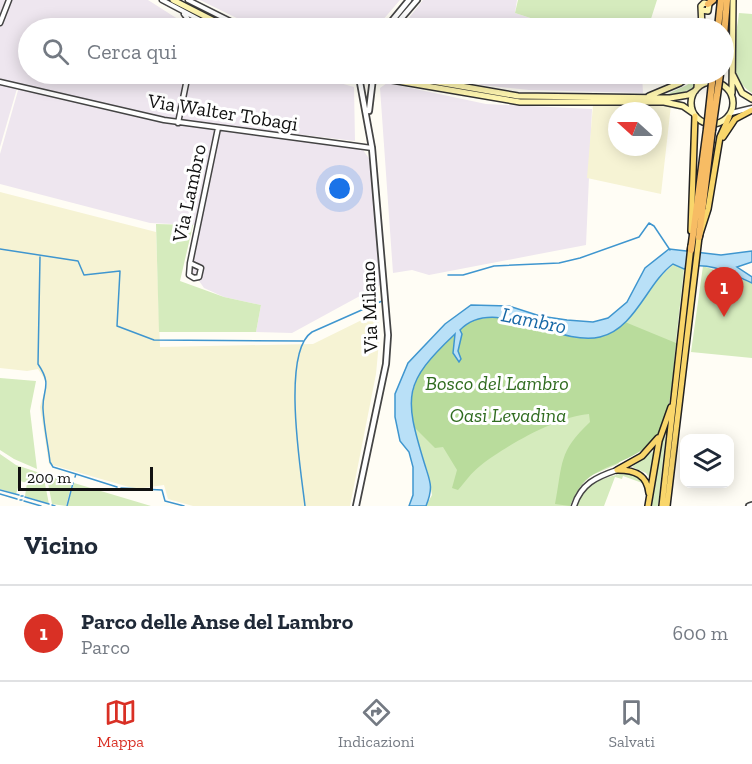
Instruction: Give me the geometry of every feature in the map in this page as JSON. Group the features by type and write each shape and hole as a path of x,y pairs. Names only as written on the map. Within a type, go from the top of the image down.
{"highway":[{"path":"719,18 721,0"},
{"path":"725,18 727,0"},
{"path":"699,237 712,84"},
{"path":"694,250 709,130 718,84"}],"main road":[{"path":"173,0 208,18"},
{"path":"733,0 733,18"},
{"path":"734,77 738,87 752,99"},
{"path":"419,84 520,102 664,102 683,106 710,124 720,123 730,115"},
{"path":"449,84 518,96 643,98 682,97 707,84"},
{"path":"643,98 678,84"},
{"path":"667,506 696,270 694,114 691,101 697,84"},
{"path":"719,84 732,95"},
{"path":"662,506 689,267 708,209 722,131 730,115 732,84"},
{"path":"716,165 729,126 739,115 752,109"},
{"path":"649,503 661,434 674,400"},
{"path":"617,470 645,453 661,434"},
{"path":"617,470 634,471 642,476 649,488 649,503"}],"street":[{"path":"0,23 9,0"},
{"path":"162,0 194,18"},
{"path":"188,0 224,18"},
{"path":"394,18 409,0"},
{"path":"402,18 417,0"},
{"path":"176,8 188,18"},
{"name":"Via Walter Tobagi","path":"0,82 178,123 372,148"},
{"path":"178,123 186,84"},
{"name":"Via Milano","path":"357,506 386,364 388,335 372,148 368,117 359,84"},
{"name":"Via Milano","path":"368,117 373,84"},
{"path":"730,115 752,109"},
{"name":"Via Lambro","path":"190,263 218,128"},
{"path":"574,506 580,491 589,482 617,470"}],"shaded area":[{"path":"0,0 148,0 176,18 18,18 18,84 343,84 354,87 355,141 176,120 18,85 0,147"},
{"path":"200,0 400,0 385,18 237,18"},
{"path":"423,0 517,0 515,13 530,18 409,18"},
{"path":"386,84 392,84 486,104 592,109 586,245 429,275 412,270 393,273 380,88"},
{"path":"477,84 643,84 643,93 529,90"},
{"path":"19,87 164,120 361,147 370,160 380,285 292,333 256,332 261,305 224,297 204,288 197,278 189,275 197,225 150,223 0,184 0,154"},
{"path":"593,105 608,105 608,156 662,156 662,105 671,105 661,194 587,178"},
{"path":"0,192 156,232 160,347 313,344 378,312 379,342 376,374 350,506 193,506 168,499 164,485 136,489 49,464 40,407 47,383 38,369 27,371 0,368"}],"green space":[{"path":"518,0 657,0 651,18 530,18 515,13"},
{"path":"739,13 752,14 752,93 743,86 735,67 734,46"},
{"path":"695,84 694,88 676,95 663,96"},
{"path":"156,224 193,225 180,281 224,297 261,305 256,332 159,332"},
{"name":"Bosco del Lambro","path":"674,264 684,269 670,395 618,464 585,478 569,506 426,506 432,495 428,473 412,425 431,357 465,325 499,317 580,337 644,299 653,283"},
{"path":"703,266 752,283 752,358 691,352"},
{"name":"Bosco del Lambro","path":"499,317 569,336 600,337 625,322 676,343 668,407 654,441 639,452 590,477 582,484 570,506 555,504 561,468 572,442 590,422 589,414 562,420 517,441 477,468 458,490 452,488 457,470 443,447 435,448 412,425 409,406 418,374 431,357 465,325 476,319"},
{"path":"0,378 36,381 30,411 37,469 0,450"},
{"path":"666,430 658,506 651,506 660,446"},
{"path":"656,449 652,481 646,473 632,467"},
{"path":"0,454 16,465 43,474 49,504 25,496 27,483 20,481 16,494 0,489"},
{"path":"623,473 639,477 645,484 623,476 622,479 615,477 604,506 577,506 584,492 594,483"},
{"path":"49,476 72,483 66,506 52,504 47,478"},
{"path":"74,483 151,506 67,506"}],"water":[{"name":"Lambro","path":"669,249 721,255 752,251 752,262 737,267 752,277 752,283 709,267 692,266 684,269 673,264 664,272 623,325 600,337 583,338 565,335 508,319 491,317 474,320 460,330 462,334 458,351 461,359 459,362 453,353 455,334 425,365 412,392 413,421 429,479 430,494 426,506 409,506 413,495 413,467 409,452 400,441 395,417 395,394 408,363 445,324 471,305 509,306 540,316 567,320 593,322 608,318 627,302 645,268"}],"waterway":[{"path":"448,275 463,275 494,266 559,263 580,258 639,237 649,223 654,226 670,250"},
{"path":"0,249 78,261 84,275 120,271 117,326 154,340 303,341"},
{"path":"40,257 38,364 46,383 43,409 50,462 53,467 76,474"},
{"path":"305,506 295,413 297,363 303,344 312,332 382,301"},
{"path":"75,477 76,474 117,487"},
{"path":"67,506 73,483"},
{"path":"121,488 162,490 165,501 184,506"},
{"path":"0,490 19,495"},
{"path":"0,494 17,499"},
{"path":"25,497 49,504"},
{"path":"24,501 41,506"}],"place":[{"name":"Parco delle Anse del Lambro","path":"724,317"}],"park label":[{"name":"Oasi Levadina","path":"508,415"}]}
